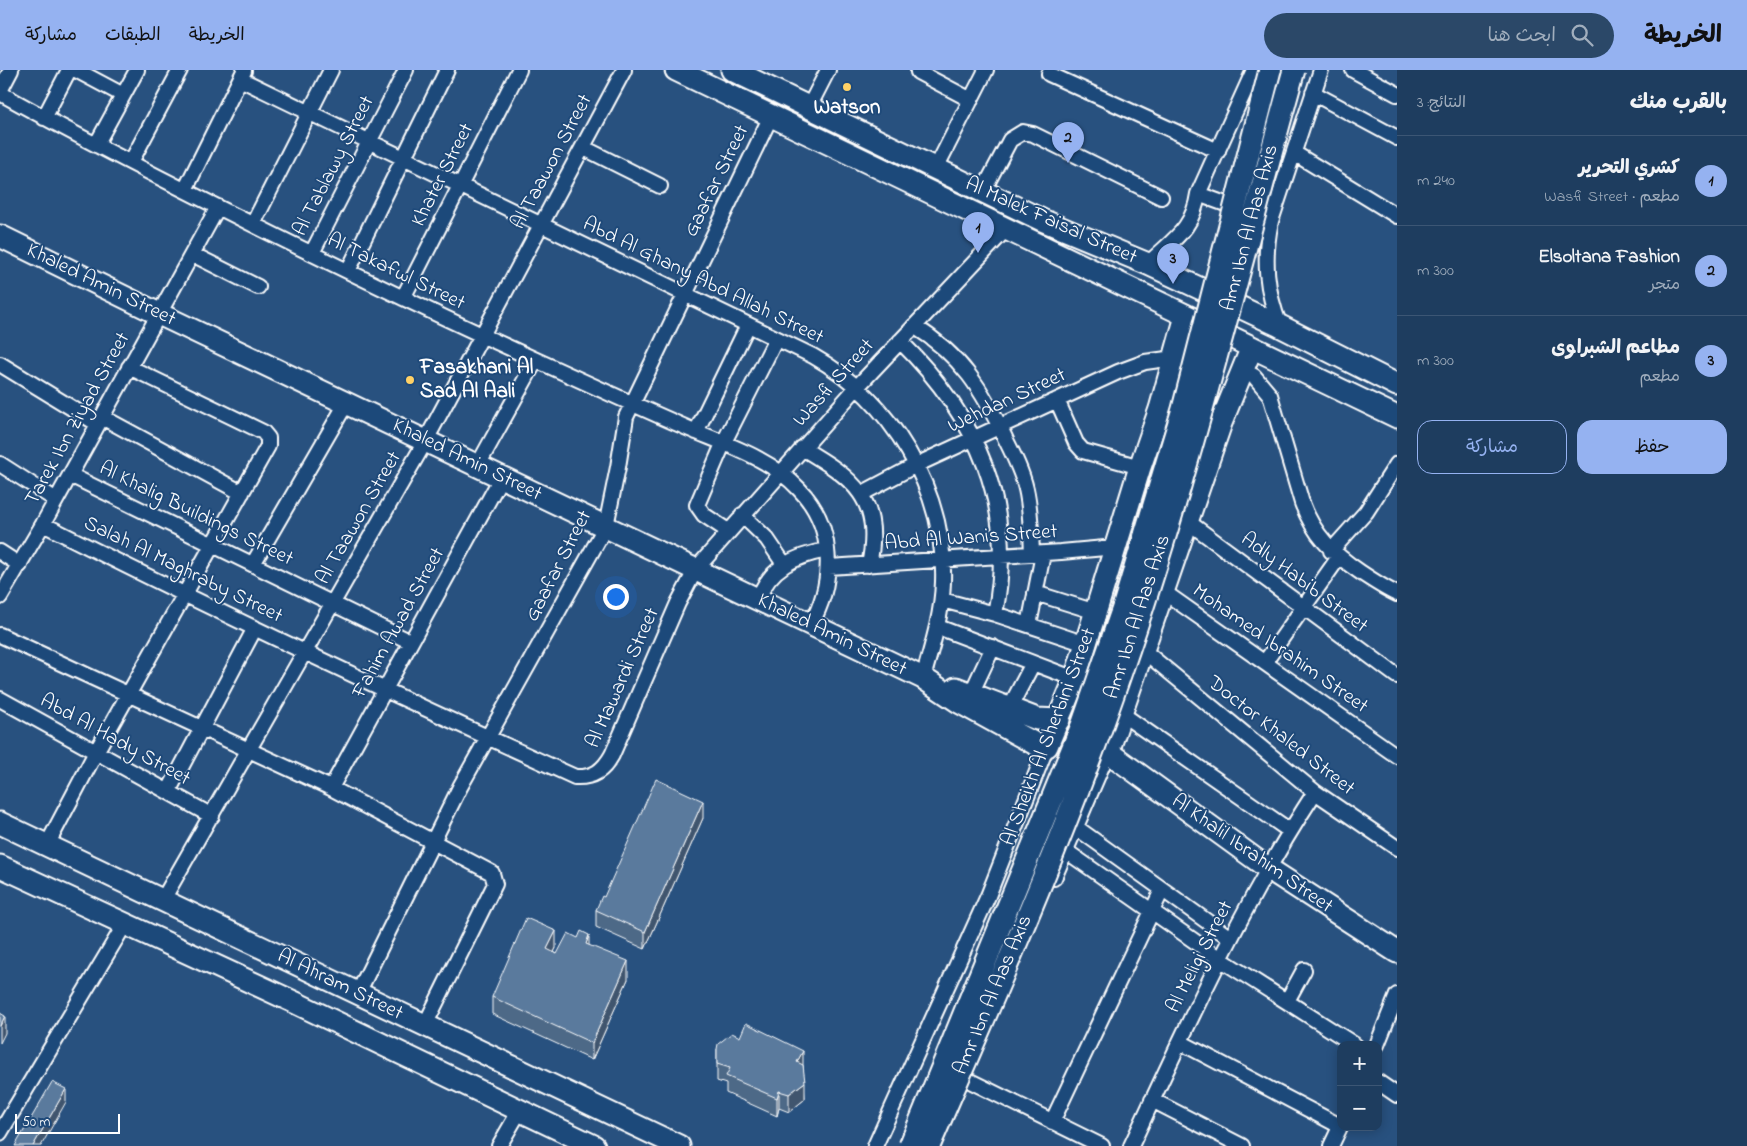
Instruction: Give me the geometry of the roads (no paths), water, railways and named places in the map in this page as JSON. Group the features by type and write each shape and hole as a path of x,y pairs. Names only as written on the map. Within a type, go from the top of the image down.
{"main road":[{"name":"Al Malek Faisal Street","path":"676,70 1397,417"},
{"name":"Amr Ibn Al Aas Axis","path":"910,1146 1083,723 1123,608 1183,409 1270,70"},
{"name":"Amr Ibn Al Aas Axis","path":"929,1146 1065,824 1123,667 1196,429 1294,70"},
{"name":"Al Malek Faisal Street","path":"742,72 809,107 1042,220 1148,264 1280,326 1397,385"},
{"path":"1006,229 1014,219 1013,206"},
{"path":"1032,242 1031,228 1042,220"},
{"name":"Khaled Amin Street","path":"0,236 159,314 929,681 972,710 1039,746 1047,746"},
{"name":"Al Sheikh Al Sherbini Street","path":"1047,746 1075,679 1140,467 1160,409 1186,316"},
{"path":"1108,752 1221,423 1252,347"},
{"path":"1160,409 1168,399 1178,392 1190,390 1203,393 1213,400 1219,411 1221,423"},
{"name":"Khaled Amin Street","path":"929,681 947,685 1045,721 1059,720"},
{"name":"Al Khalil Ibrahim Street","path":"1108,752 1268,869 1397,952"},
{"name":"Al Ahram Street","path":"0,824 679,1146"},
{"name":"Al Ahram Street","path":"0,866 520,1110 560,1137 594,1146"}],"street":[{"path":"0,92 11,70"},
{"path":"44,118 69,70"},
{"path":"76,70 123,96"},
{"path":"96,145 137,70"},
{"path":"131,162 180,70"},
{"path":"252,224 331,70"},
{"name":"Al Tablawy Street","path":"312,253 406,70"},
{"path":"348,271 402,157 447,70"},
{"name":"Khater Street","path":"403,298 519,70"},
{"name":"Al Taawon Street","path":"162,901 426,440 584,148 624,70"},
{"path":"809,107 828,70"},
{"path":"936,168 986,70"},
{"path":"1148,264 1186,228 1196,210 1198,194 1254,70"},
{"path":"1280,326 1272,306 1266,278 1267,242 1271,222 1321,70"},
{"path":"1353,70 1397,94"},
{"path":"918,72 971,100"},
{"path":"185,190 242,74"},
{"name":"Abd Al Ghany Abd Allah Street","path":"242,74 309,112 828,365 858,386 889,424 916,465 936,515 943,560 942,600 929,681"},
{"path":"1049,74 1218,150"},
{"name":"Al Takafwl Street","path":"0,92 96,145 403,298 631,404 755,458 780,472 800,490 811,504 819,519 827,550 829,567 825,592 811,624"},
{"path":"1314,93 1397,138"},
{"name":"Gaafar Street","path":"358,993 432,841 487,737 606,526 618,467 624,423 631,404 771,116"},
{"path":"982,191 1010,140 1023,132 1033,134 1161,197"},
{"path":"584,148 660,186"},
{"path":"1294,154 1397,216"},
{"path":"1198,194 1271,222"},
{"name":"Tarek Ibn Ziyad Street","path":"0,596 43,524 218,207"},
{"name":"Wasfi Street","path":"696,569 858,386 1006,229"},
{"path":"192,254 258,287"},
{"path":"696,432 748,325"},
{"path":"914,326 943,346 978,386 1000,426 1026,489 1038,554 1035,593 1029,625"},
{"path":"728,531 699,511 697,505 723,444 776,339"},
{"path":"900,341 930,372 950,397 974,438 984,460 995,499 1001,556 995,614"},
{"name":"Wehdan Street","path":"861,494 916,465 1132,366 1174,358"},
{"path":"478,465 536,360"},
{"path":"0,364 100,420 242,494"},
{"path":"46,846 96,752 242,494 269,442 266,434 129,367"},
{"path":"1242,370 1254,376 1270,395 1307,516 1322,540 1335,554 1385,589 1397,594"},
{"path":"1057,400 1076,443 1083,450 1140,467"},
{"path":"253,564 347,402"},
{"path":"802,448 837,469 861,494 867,507 873,534 869,565"},
{"path":"0,464 56,500"},
{"path":"1265,662 1304,607 1335,554 1366,512 1397,464"},
{"name":"Al Khalig Buildings Street","path":"70,475 411,642"},
{"name":"Fahim Awad Street","path":"332,788 502,476"},
{"path":"742,515 767,539 784,564"},
{"name":"Adly Habib Street","path":"1187,521 1397,676"},
{"name":"Salah Al Maghraby Street","path":"43,524 185,595 487,737"},
{"name":"Abd Al Wanis Street","path":"829,567 1038,554 1116,547"},
{"path":"758,599 762,588 772,574 784,564 804,555 827,550"},
{"path":"0,552 20,564"},
{"name":"Al Mawardi Street","path":"487,737 575,777 590,776 602,770 612,755 678,603 696,569"},
{"name":"Mohamed Ibrahim Street","path":"1164,592 1397,756"},
{"path":"1035,593 1096,612"},
{"path":"942,600 995,614 1086,644"},
{"path":"938,626 1075,679"},
{"path":"168,792 255,628"},
{"path":"0,634 332,788 492,873 496,881 425,1025"},
{"path":"971,694 993,647"},
{"name":"Doctor Khaled Street","path":"1144,651 1315,792 1397,848"},
{"path":"1009,709 1033,663"},
{"name":"Abd Al Hady Street","path":"0,699 212,816"},
{"path":"1122,714 1290,831"},
{"name":"Al Sheikh Al Sherbini Street","path":"875,1146 988,896 1047,746"},
{"path":"936,1146 1077,828 1108,752"},
{"name":"Al Meligi Street","path":"1130,1146 1230,938 1290,831 1315,792"},
{"path":"1077,828 1230,938"},
{"path":"1066,851 1220,959 1349,1041"},
{"path":"1052,1122 1162,890"},
{"path":"0,1133 126,924"},
{"path":"1287,1001 1304,970"},
{"path":"1378,1041 1397,995"},
{"path":"1180,1042 1337,1124"},
{"path":"966,1079 1102,1146"},
{"path":"1382,1085 1397,1095"},
{"path":"1152,1100 1242,1146"},
{"path":"500,1146 520,1110"},
{"path":"1331,1146 1338,1131"}],"place":[{"name":"Watson","path":"847,87"},
{"name":"Elsoltana Fashion","path":"1068,163"},
{"name":"كشري التحرير","path":"978,253"},
{"name":"مطاعم الشبراوى","path":"1173,284"},
{"name":"Fasakhani Al Sad Al Aali","path":"410,380"}]}
